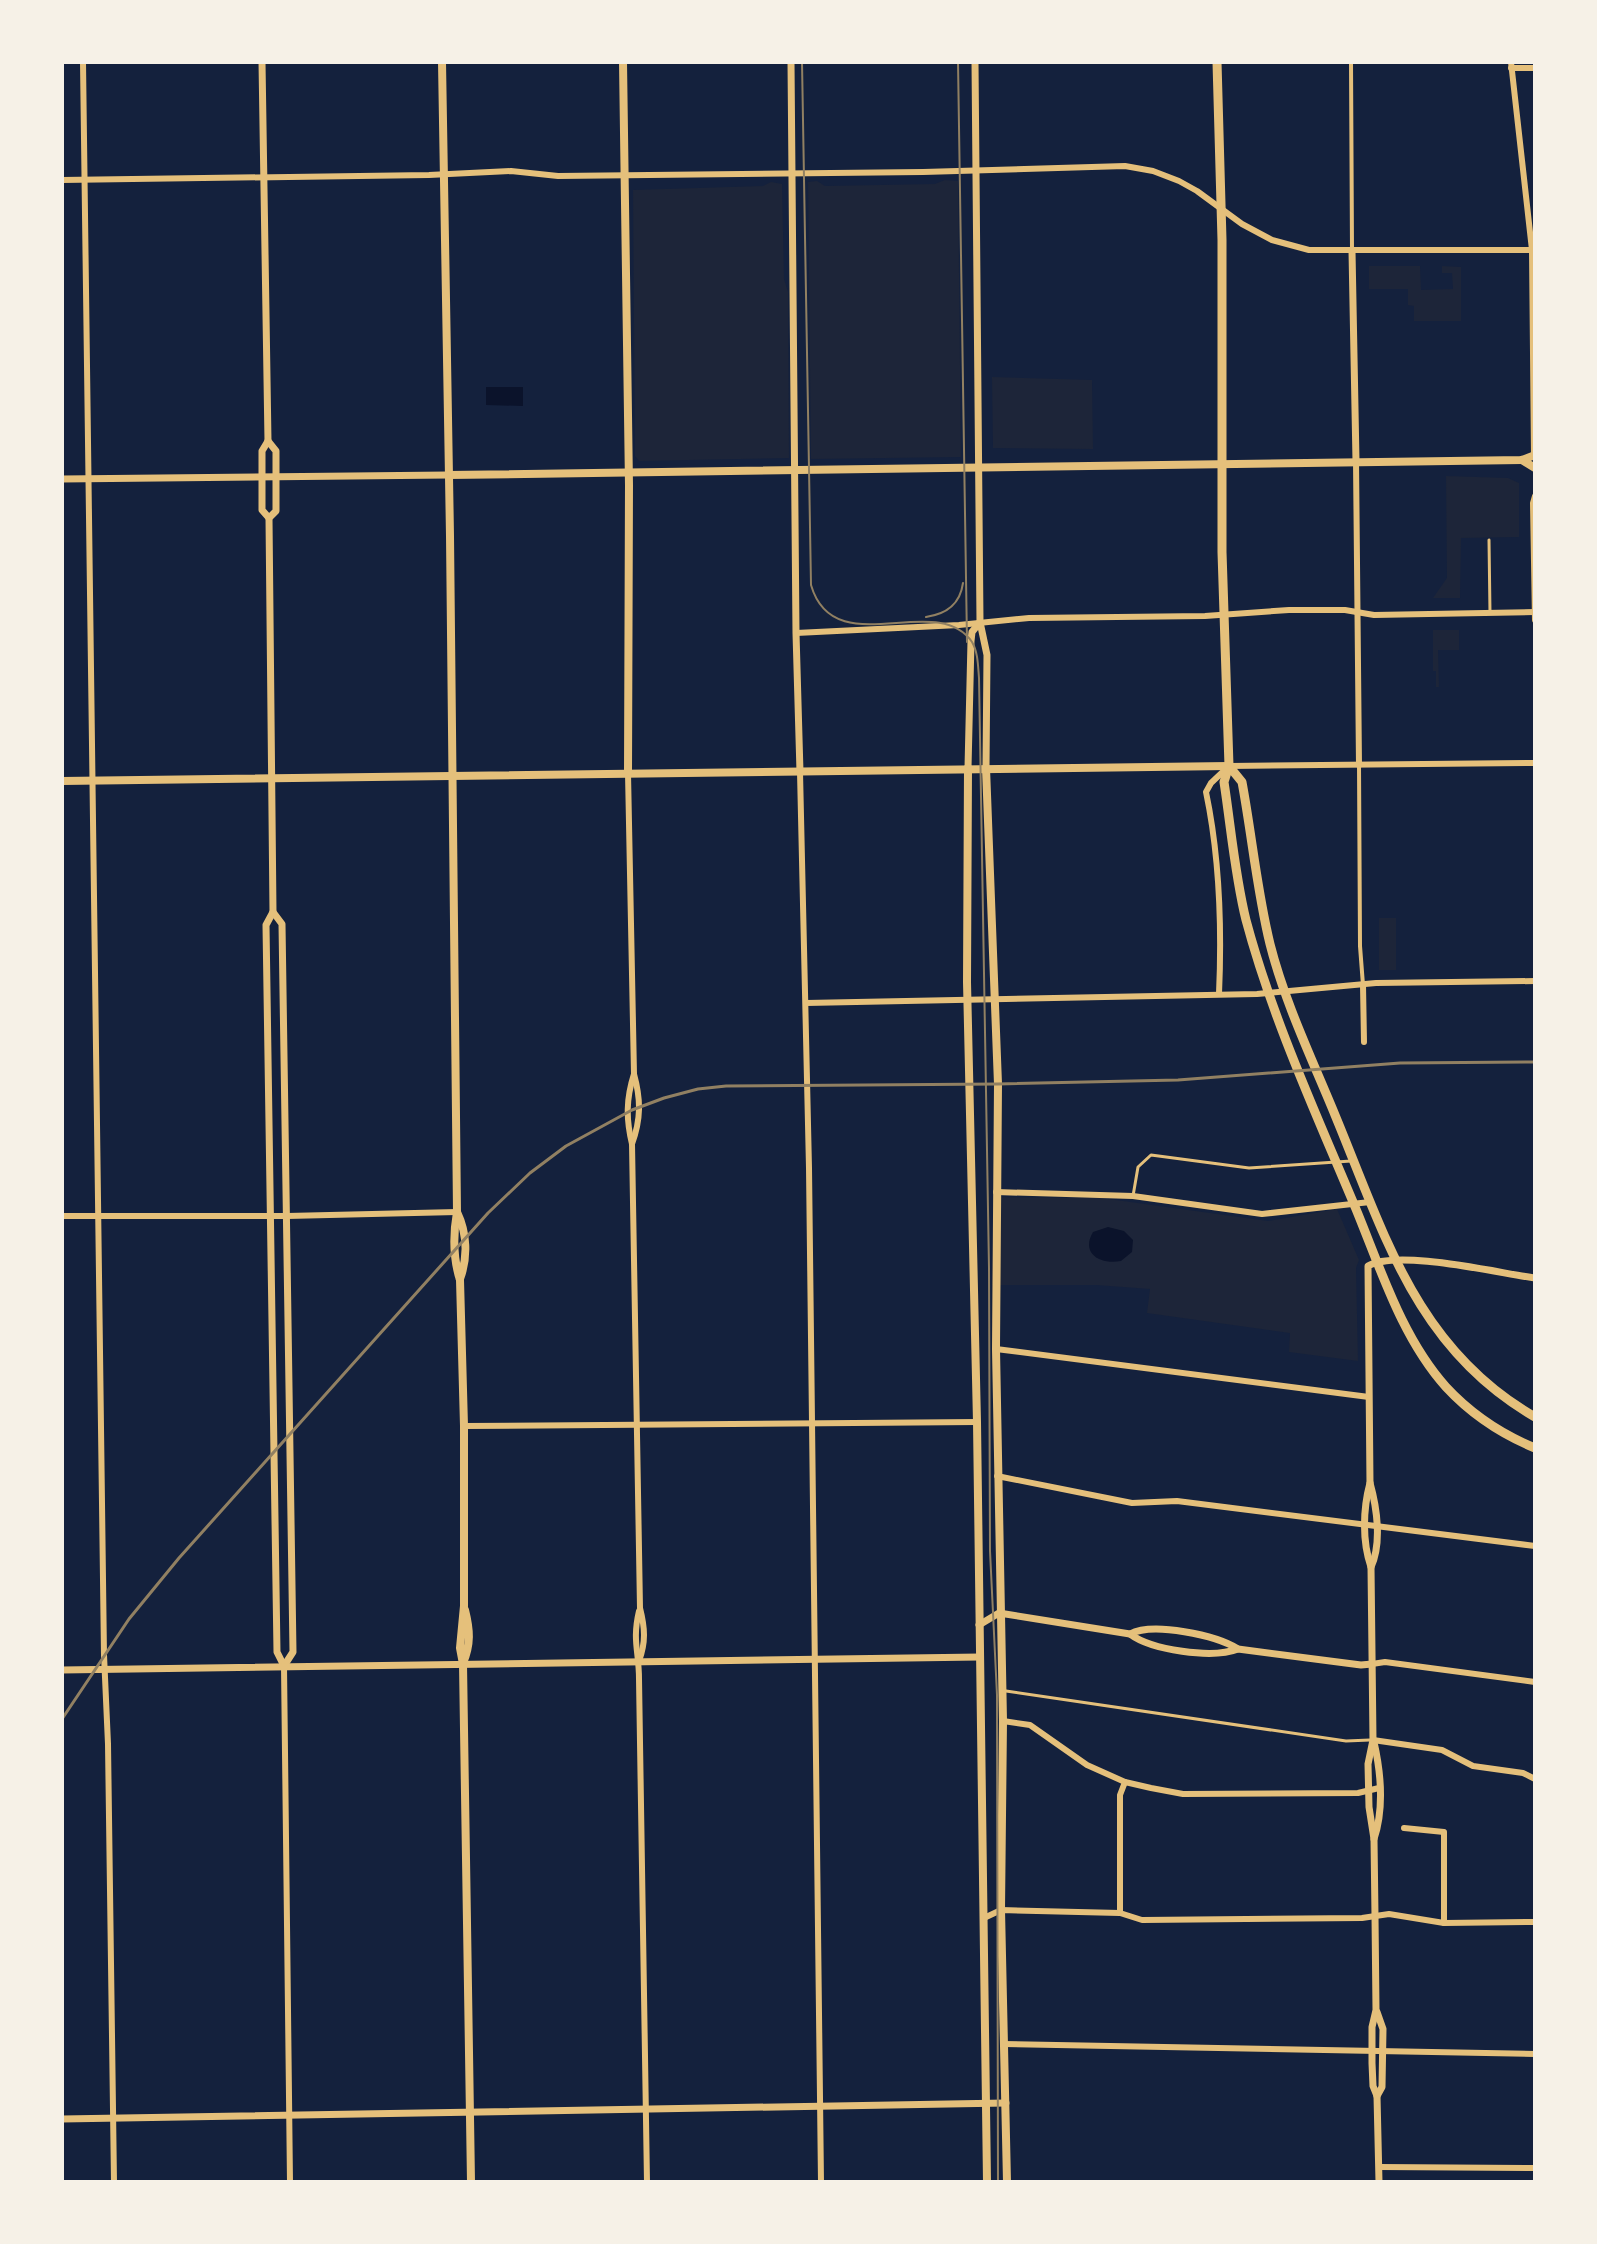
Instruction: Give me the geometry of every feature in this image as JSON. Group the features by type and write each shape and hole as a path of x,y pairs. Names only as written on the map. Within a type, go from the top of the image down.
{"main road":[{"path":"442,62 457,1212 454,1230 455,1265 460,1280 464,1426 464,1606 460,1648 463,1664 471,2182"},
{"path":"623,62 628,773"},
{"path":"1217,62 1221,208 1222,552 1229,766 1224,782 1246,919 1281,1028 1401,1316 1430,1367 1463,1404 1483,1421 1535,1448"},
{"path":"448,475 1522,460 1534,455"},
{"path":"1522,460 1535,468"},
{"path":"62,781 1229,766"},
{"path":"1229,766 1242,782 1270,944 1294,1014 1389,1247 1424,1314 1439,1334 1499,1394 1535,1417"},
{"path":"968,768 987,2182"},
{"path":"986,768 992,1000 998,1084 997,1476 1003,1721 1001,1910 1007,2182"}],"street":[{"path":"83,62 97,1215 114,2182"},
{"path":"262,62 268,441 262,451 262,510 269,518 273,912 266,925 277,1652 284,1666 290,2182"},
{"path":"791,62 797,470 796,633 813,1424 821,2182"},
{"path":"975,62 980,622 987,655 986,768"},
{"path":"1351,62 1359,612 1360,946 1364,1042"},
{"path":"1534,455 1533,250 1511,65 1535,68"},
{"path":"62,180 511,171 558,176 1137,168 1179,181 1242,224 1288,246 1352,251 1533,250"},
{"path":"268,441 276,451 276,511 269,518"},
{"path":"62,479 448,475"},
{"path":"1535,496 1535,620"},
{"path":"796,633 1029,618 1224,615 1289,610 1374,615 1534,612"},
{"path":"968,768 971,641 972,632 980,622"},
{"path":"1219,994 1222,923 1218,867 1206,792 1229,766 1535,763"},
{"path":"628,773 634,1074 640,1107 639,1124 632,1144"},
{"path":"273,912 282,924 287,1216 293,1652 284,1666"},
{"path":"806,1003 1219,994 1363,985 1535,981"},
{"path":"634,1074 627,1113 632,1144 640,1608 634,1646 639,1661 647,2182"},
{"path":"996,1192 1133,1196 1262,1214 1374,1202"},
{"path":"1354,1203 1376,1261"},
{"path":"62,1216 457,1212"},
{"path":"1379,2182 1377,2096 1373,2086 1372,2052 1376,2010 1374,1839 1369,1821 1368,1764 1373,1740 1371,1567 1365,1524 1370,1483 1368,1266 1376,1261 1398,1259 1535,1278"},
{"path":"996,1349 1369,1397"},
{"path":"464,1426 977,1422"},
{"path":"997,1476 1113,1500 1143,1503 1177,1501 1535,1546"},
{"path":"1370,1483 1376,1503 1376,1555 1371,1567"},
{"path":"979,1625 999,1613 1130,1634 1139,1641 1194,1652 1226,1653 1238,1649 1361,1665 1385,1662 1535,1682"},
{"path":"1130,1634 1140,1629 1196,1634 1228,1642 1238,1649"},
{"path":"62,1670 980,1657"},
{"path":"1003,1721 1030,1725 1087,1765 1125,1782 1183,1794 1369,1792 1379,1788"},
{"path":"1373,1740 1442,1750 1473,1766 1523,1773 1535,1779"},
{"path":"1373,1740 1379,1765 1380,1823 1374,1839"},
{"path":"1120,1913 1120,1795 1125,1782"},
{"path":"1404,1828 1444,1832 1444,1923"},
{"path":"984,1918 1001,1910 1120,1913 1142,1920 1389,1914 1444,1923 1535,1922"},
{"path":"1376,2010 1383,2029 1382,2087 1377,2096"},
{"path":"1003,2044 1535,2054"},
{"path":"62,2119 1006,2103"},
{"path":"1379,2167 1535,2168"}],"lane":[{"path":"1489,540 1490,613"},
{"path":"1354,1203 1308,1096 1331,1096 1398,1259"},
{"path":"1133,1196 1138,1167 1151,1155 1249,1168 1358,1160"},
{"path":"1002,1690 1346,1741 1373,1740"}],"shaded area":[{"path":"945,180 958,181 961,457 811,459 808,182 817,181 825,186 935,184"},
{"path":"771,182 782,184 784,279 788,292 789,458 639,461 635,456 633,190 763,186"},
{"path":"1369,266 1420,266 1421,290 1453,289 1452,273 1442,273 1442,266 1461,267 1461,321 1414,321 1414,306 1408,305 1408,289 1369,289"},
{"path":"992,377 1092,380 1093,449 993,448"},
{"path":"486,387 523,387 523,406 486,405"},
{"path":"1446,476 1508,478 1519,483 1519,537 1461,538 1460,598 1433,598 1447,578"},
{"path":"1433,630 1459,630 1459,650 1438,650 1439,687 1436,687 1436,671 1433,671"},
{"path":"1379,918 1396,918 1396,970 1379,970"},
{"path":"994,1197 1101,1198 1268,1221 1337,1209 1359,1260 1356,1268 1358,1361 1289,1352 1290,1333 1147,1313 1150,1289 1096,1285 992,1285"},
{"path":"1108,1227 1124,1231 1133,1240 1132,1252 1121,1261 1106,1261 1091,1252 1089,1246 1093,1232"}],"tram line":[{"path":"802,62 811,585 823,608 841,620 863,624 935,622 956,628 972,642 978,664 989,1268 990,1551 997,1695 998,2182"},
{"path":"958,62 967,642"},
{"path":"926,617 940,614 951,607 959,597 963,583"}],"railway":[{"path":"62,1719 129,1619 179,1558 488,1213 530,1173 566,1146 632,1110 698,1089 726,1086 1178,1080 1400,1063 1535,1062"}]}
